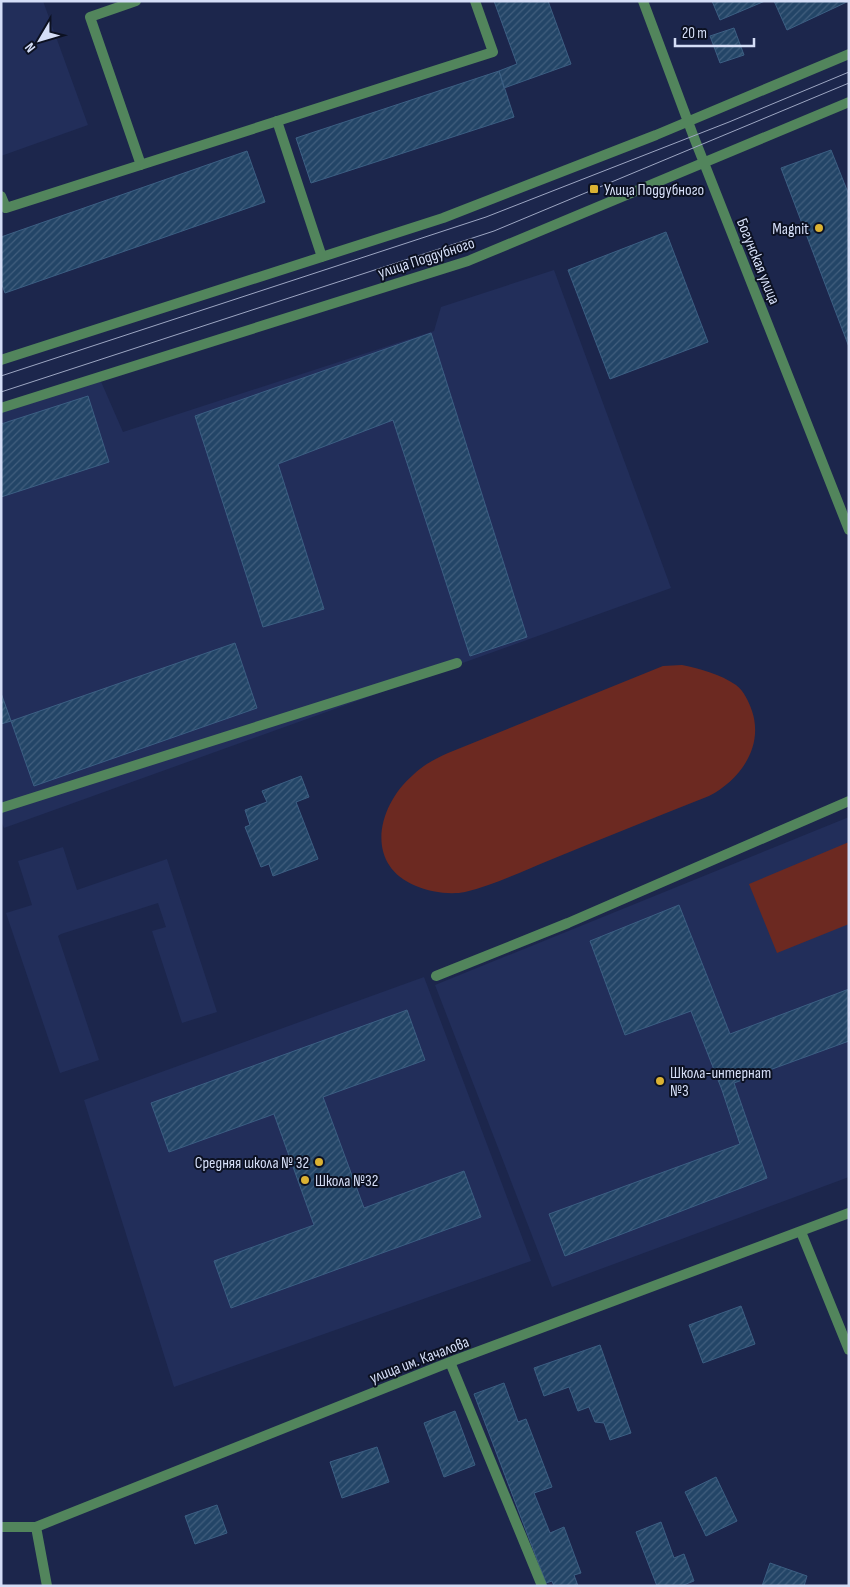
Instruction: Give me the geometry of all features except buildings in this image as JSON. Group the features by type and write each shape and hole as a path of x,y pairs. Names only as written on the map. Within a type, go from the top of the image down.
{"street":[{"path":"136,1 90,17 141,165"},
{"path":"1,196 6,208 493,52 475,1"},
{"name":"Богунская улица","path":"643,1 704,163 849,530"},
{"name":"улица Поддубного","path":"1,360 443,218 688,121 849,54"},
{"name":"улица Поддубного","path":"1,408 468,260 849,102"},
{"path":"277,122 322,257"},
{"path":"1,808 457,663"},
{"path":"436,976 577,919 849,801"},
{"name":"улица им. Качалова","path":"1,1527 36,1527 450,1362 849,1213"},
{"path":"801,1232 849,1350"},
{"path":"450,1362 542,1586"},
{"path":"36,1527 47,1586"}],"shaded area":[{"path":"1,1 43,1 88,125 1,156"},
{"path":"554,270 671,588 4,828 1,821 1,412 99,377 123,432 434,331 441,307"},
{"path":"682,665 710,672 736,685 746,697 752,711 755,737 752,749 747,761 739,772 720,789 709,796 508,878 465,892 447,893 416,886 399,876 389,864 383,850 384,818 391,802 401,788 425,765 448,753 663,666"},
{"name":"Школа-интернат №3","path":"849,817 849,1177 552,1287 435,985"},
{"path":"849,842 849,924 777,953 749,884"},
{"path":"63,847 77,890 167,859 217,1012 182,1023 152,931 166,927 158,903 61,934 58,936 99,1060 60,1073 6,913 32,905 18,861"},
{"name":"Школа №32","path":"424,977 531,1261 174,1387 84,1100"}],"tram line":[{"path":"1,376 486,217 729,122 849,72"},
{"path":"1,392 494,231 849,83"}],"place":[{"name":"Улица Поддубного","path":"594,189"},
{"name":"Magnit","path":"819,228"},
{"name":"Школа-интернат №3","path":"660,1081"},
{"name":"Средняя школа № 32","path":"319,1162"},
{"name":"Школа №32","path":"305,1180"}]}
